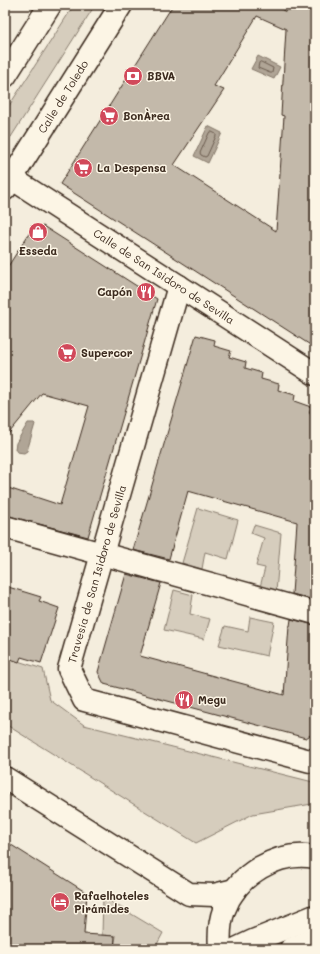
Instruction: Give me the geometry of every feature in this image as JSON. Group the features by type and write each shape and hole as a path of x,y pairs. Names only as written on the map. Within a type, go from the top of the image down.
{"street":[{"path":"5,76 50,5"},
{"name":"Calle de Toledo","path":"7,180 121,5"},
{"name":"Calle de San Isidoro de Sevilla","path":"7,180 179,286 315,374"},
{"name":"Travesía de San Isidoro de Sevilla","path":"179,286 70,669 84,700 310,761 315,760"},
{"path":"5,527 102,555 315,612"},
{"path":"5,778 189,894 214,895 235,890"},
{"path":"220,949 219,931 224,909 235,890 249,875 266,864 286,857 312,853"},
{"path":"236,949 253,940 315,916"},
{"path":"291,949 315,939"}],"shaded area":[{"path":"74,5 95,5 11,137 5,140 5,112"},
{"path":"198,508 238,520 228,559 205,552 202,569 182,563"},
{"path":"254,525 281,533 276,592 260,587 265,568 256,566 264,538 251,533"},
{"path":"174,590 193,595 190,614 210,619 204,639 164,630"},
{"path":"250,617 274,622 267,656 219,645 225,626 248,631"},
{"path":"5,657 43,669 50,700 84,725 313,782 312,804 253,814 196,843 5,724"},
{"path":"103,897 163,933 155,948 114,949 116,936 102,935"}],"water":[{"path":"258,56 280,67 274,79 251,69"},
{"path":"208,126 222,133 208,163 194,156"},
{"path":"28,423 35,424 27,451 24,453 17,452 15,449 16,443"}],"building":[{"path":"173,5 273,5 286,12 289,5 315,5 315,348 60,184","holes":["257,16 286,29 281,115 284,116 276,231 174,165 224,90 214,86"]},
{"path":"43,226 157,299 88,537 5,515 5,487 60,505 89,406 42,393 5,438 5,271 32,229"},
{"path":"196,335 215,340 214,346 231,351 229,357 246,362 245,368 262,373 261,379 279,384 278,390 295,395 294,401 311,407 309,413 315,415 315,600 292,594 297,522 188,491 169,559 133,550"},
{"path":"126,574 161,583 140,656 284,695 289,626 291,619 315,625 315,732 306,738 104,684 98,672"},
{"path":"5,586 41,597 39,601 59,608 41,663 21,657 19,662 5,657"},
{"name":"Rafaelhoteles Pirámides","path":"5,841 87,893 84,934 115,936 114,949 5,949"}],"place":[{"name":"BBVA","path":"133,76"},
{"name":"BonÀrea","path":"109,116"},
{"name":"La Despensa","path":"83,168"},
{"name":"Esseda","path":"38,232"},
{"name":"Capón","path":"146,292"},
{"name":"Supercor","path":"67,353"},
{"name":"Megu","path":"184,700"},
{"name":"Rafaelhoteles Pirámides","path":"60,902"}]}
